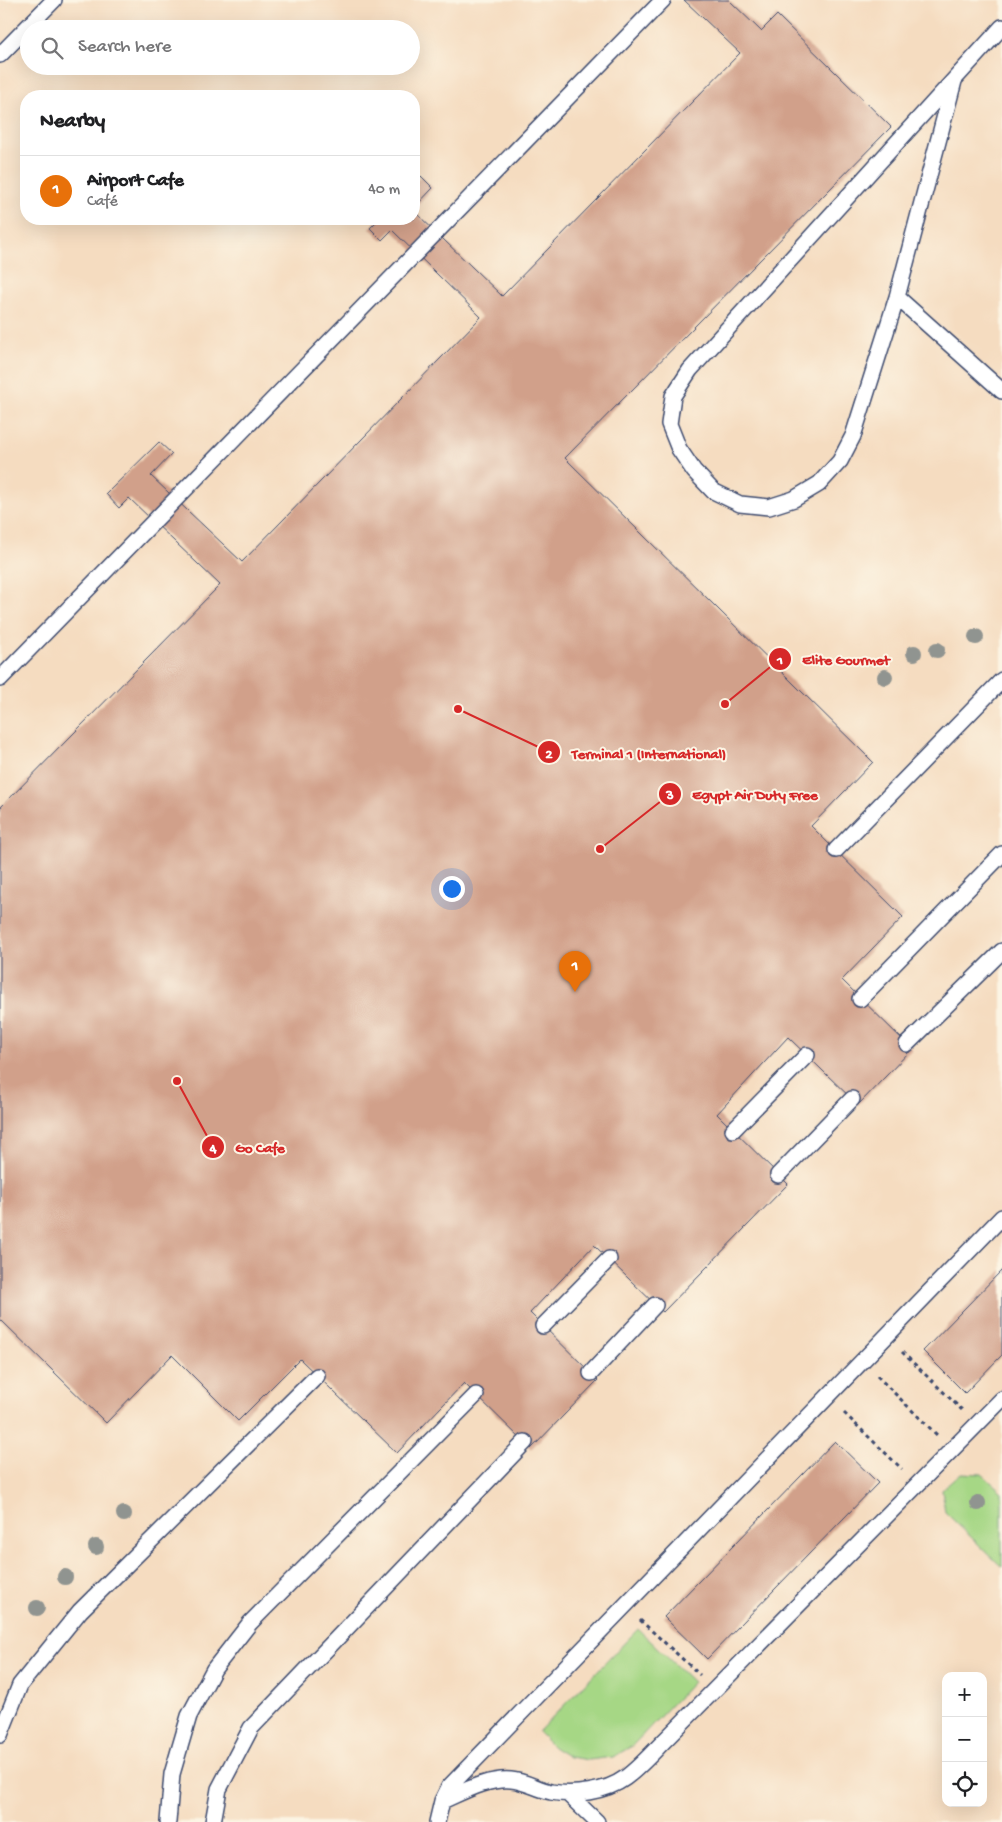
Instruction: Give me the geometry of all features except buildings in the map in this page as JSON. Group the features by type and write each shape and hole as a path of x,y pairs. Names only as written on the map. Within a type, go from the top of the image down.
{"lane":[{"path":"34,20 54,0"},
{"path":"0,679 663,0"},
{"path":"954,81 897,297 853,436 840,461 819,484 794,499 769,507 740,504 713,491 694,471 679,449 669,424 673,396 690,370 1002,28"},
{"path":"0,55 20,35"},
{"path":"897,297 1002,391"},
{"path":"836,850 1002,680"},
{"path":"860,998 1002,854"},
{"path":"907,1044 1002,951"},
{"path":"733,1130 807,1055"},
{"path":"778,1175 852,1100"},
{"path":"437,1822 442,1801 449,1787 1002,1217"},
{"path":"543,1326 609,1259"},
{"path":"591,1373 655,1305"},
{"path":"0,1735 20,1685 80,1611 317,1376"},
{"path":"168,1822 172,1774 188,1716 214,1668 250,1623 476,1395"},
{"path":"442,1801 482,1783 510,1780 531,1784 549,1791 568,1794 601,1789 624,1779 648,1758 1002,1399"},
{"path":"213,1822 219,1789 251,1728 525,1442"},
{"path":"568,1794 597,1822"}],"path":[{"path":"886,1336 977,1424"},
{"path":"862,1361 951,1450"},
{"path":"827,1397 918,1484"},
{"path":"624,1606 716,1688"}],"green space":[{"path":"961,1473 982,1474 1002,1492 1002,1567 945,1512 942,1490"},
{"path":"638,1629 693,1682 632,1746 613,1757 589,1760 569,1757 553,1747 538,1732"}],"place":[{"name":"Elite Gourmet","path":"725,704"},
{"name":"Terminal 1 (International)","path":"458,709"},
{"name":"Egypt Air Duty Free","path":"600,849"},
{"name":"Airport Cafe","path":"575,992"},
{"name":"Go Cafe","path":"177,1081"}]}
